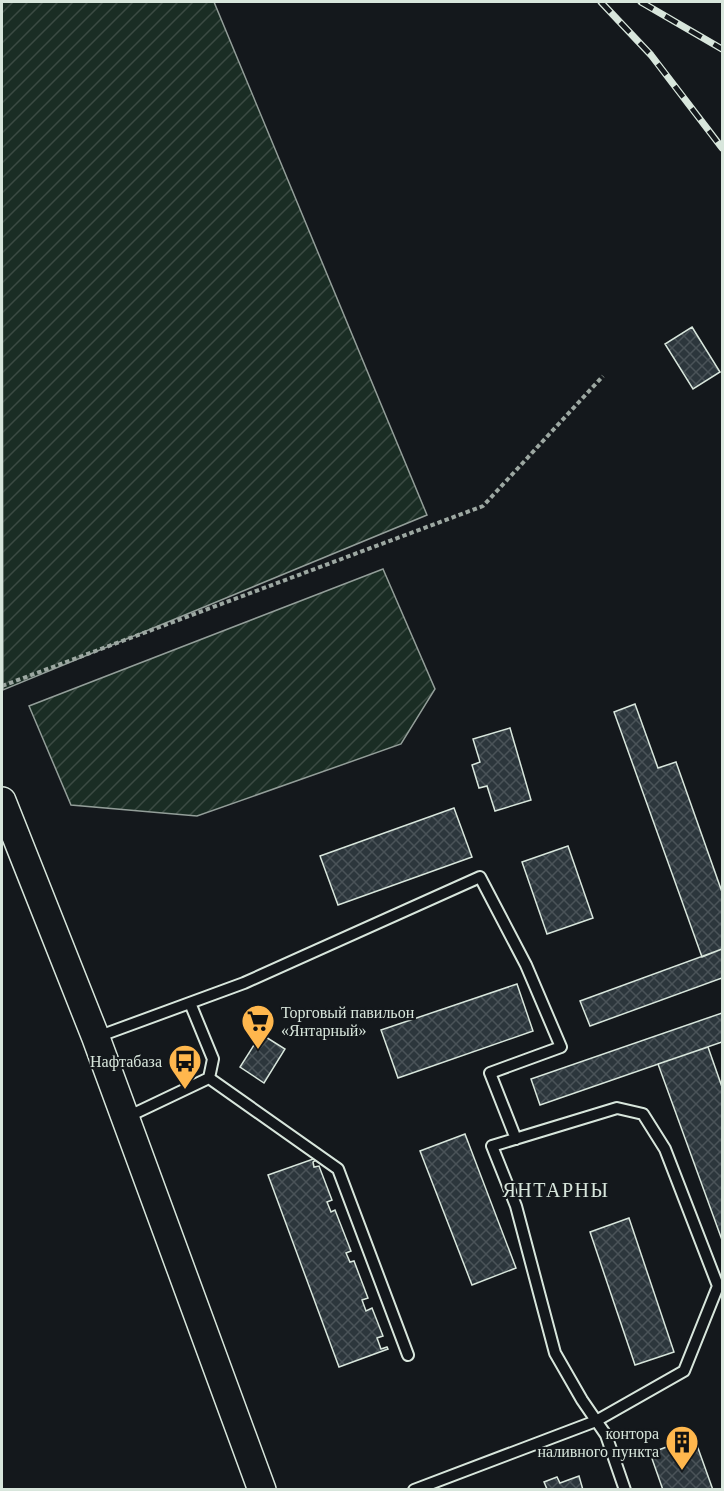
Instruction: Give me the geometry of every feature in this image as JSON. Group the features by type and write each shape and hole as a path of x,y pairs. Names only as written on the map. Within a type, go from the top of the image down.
{"street":[{"path":"2,801 96,1038 262,1490"}],"lane":[{"path":"96,1038 244,983 480,877 526,965 561,1047 490,1072 516,1138"},
{"path":"190,1003 213,1059 209,1078"},
{"path":"124,1118 209,1078"},
{"path":"209,1078 338,1169 408,1355"},
{"path":"414,1490 596,1421 684,1371 720,1285 665,1149 643,1114 617,1108 492,1146 516,1206 555,1353 582,1400 596,1421 606,1435 625,1490"}],"path":[{"path":"2,686 483,506 603,376"}],"green space":[{"path":"2,2 214,2 427,515 3,690"},
{"path":"383,569 435,689 401,744 197,816 71,805 29,706"}],"building":[{"path":"692,327 720,372 693,389 665,344"},
{"path":"635,704 658,768 676,762 722,892 722,949 702,957 614,712"},
{"path":"510,728 531,800 495,811 487,786 479,788 472,765 480,762 473,739"},
{"path":"454,808 472,857 338,905 320,856"},
{"path":"568,846 593,918 547,934 522,862"},
{"path":"722,949 722,978 590,1026 580,1001"},
{"path":"517,984 533,1031 398,1078 381,1030"},
{"path":"722,1013 722,1042 540,1105 531,1079"},
{"path":"261,1034 285,1049 264,1083 240,1067"},
{"path":"708,1047 722,1087 722,1240 658,1064"},
{"path":"465,1134 516,1268 472,1285 420,1151"},
{"path":"316,1158 313,1162 314,1167 319,1166 332,1200 327,1202 331,1212 335,1210 351,1251 346,1253 350,1262 354,1261 368,1298 362,1300 366,1311 372,1308 383,1336 377,1338 381,1349 387,1347 388,1349 339,1367 268,1175"},
{"path":"629,1218 674,1352 635,1365 590,1232"},
{"name":"контора наливного пункта","path":"694,1437 713,1490 663,1490 650,1453"},
{"path":"579,1476 583,1490 545,1490 547,1489 544,1482 557,1477 560,1483"}],"railway":[{"path":"601,2 651,55 722,148"},
{"path":"641,2 722,49"}],"place":[{"name":"Торговый павильон «Янтарный»","path":"258,1050"},
{"name":"Нафтабаза","path":"185,1090"},
{"name":"контора наливного пункта","path":"682,1471"}],"district":[{"name":"ЯНТАРНЫ","path":"556,1190"}]}
